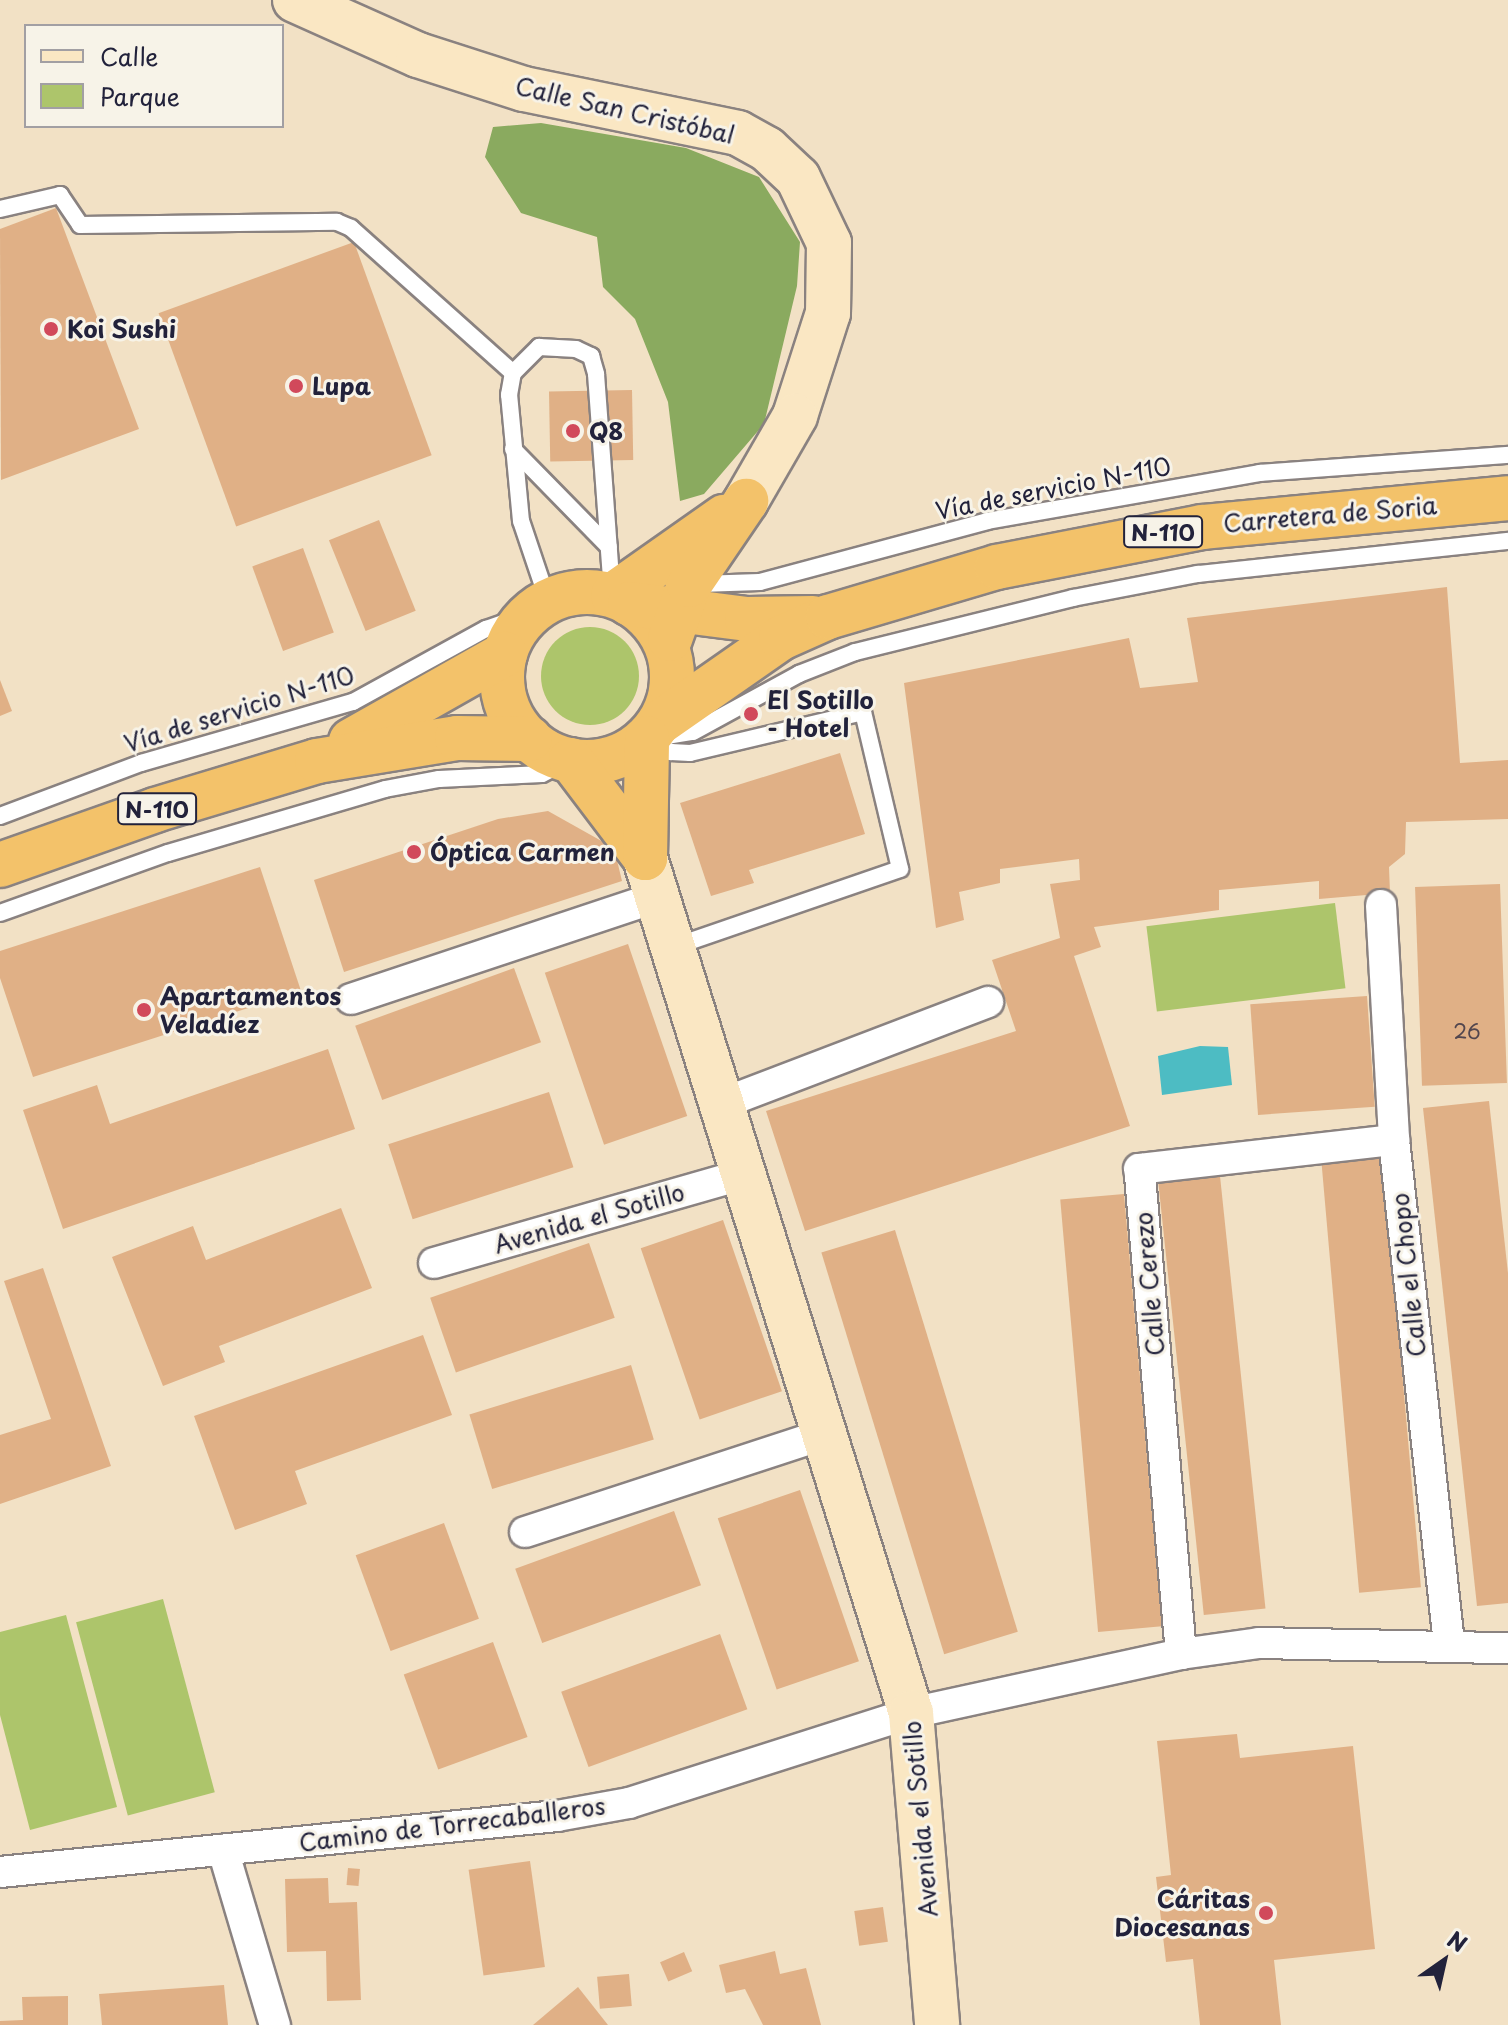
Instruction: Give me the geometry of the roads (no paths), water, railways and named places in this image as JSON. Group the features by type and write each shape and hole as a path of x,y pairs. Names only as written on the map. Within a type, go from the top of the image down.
{"highway":[{"name":"Carretera de Soria","path":"653,730 757,652 828,617 997,567 1137,536 1273,518 1508,498"},
{"name":"Calle San Cristóbal","path":"657,603 746,501"},
{"name":"Calle San Cristóbal","path":"657,603 746,501"},
{"name":"N-110","path":"317,761 505,654 539,608 570,593 657,603"},
{"name":"Carretera de Soria","path":"657,603 747,619 828,617"},
{"path":"653,730 671,686 657,603"},
{"path":"505,654 505,700 530,739"},
{"name":"N-110","path":"0,865 155,810 317,761 457,738 530,739 571,760 613,758 653,730"},
{"name":"Avenida el Sotillo","path":"651,877 653,730"},
{"name":"Avenida el Sotillo","path":"571,760 651,877"}],"street":[{"name":"Calle San Cristóbal","path":"295,0 418,55 524,89 738,133 767,149 798,178 829,243 828,313 795,416 746,501"},
{"name":"Avenida el Sotillo","path":"651,877 911,1713 937,2025"},
{"path":"351,999 651,877"},
{"name":"Calle el Chopo","path":"1381,905 1394,1140 1449,1644"},
{"path":"721,1104 988,1002"},
{"name":"Calle Cerezo","path":"1181,1654 1139,1169 1394,1140"},
{"name":"Avenida el Sotillo","path":"434,1263 744,1174"},
{"path":"525,1532 824,1434"},
{"name":"Camino de Torrecaballeros","path":"0,1872 557,1816 629,1803 911,1713 1181,1654 1259,1643 1449,1644 1508,1648"},
{"path":"223,1850 275,2025"}],"lane":[{"path":"0,209 60,195 80,225 337,222 351,228 513,373"},
{"path":"539,608 521,521 509,395 513,373 539,347 576,349 591,356 609,547"},
{"path":"513,449 609,547 657,603"},
{"name":"Vía de servicio N-110","path":"657,603 760,582 987,521 1260,473 1508,455"},
{"path":"653,730 693,732 799,674 855,652 1073,598 1198,574 1508,541"},
{"name":"Vía de servicio N-110","path":"0,816 150,760 353,702 486,629 539,608"},
{"path":"653,730 671,752 690,753 863,712 900,869 673,947"},
{"path":"0,913 168,853 385,789 439,779 542,774 571,760"}],"water":[{"path":"1200,1046 1228,1047 1232,1085 1162,1095 1158,1056"}],"place":[{"name":"Koi Sushi","path":"51,329"},
{"name":"Lupa","path":"296,386"},
{"name":"Q8","path":"573,431"},
{"name":"El Sotillo - Hotel","path":"751,714"},
{"name":"Óptica Carmen","path":"414,852"},
{"name":"Apartamentos Veladíez","path":"144,1010"},
{"name":"Cáritas Diocesanas","path":"1266,1913"}]}
